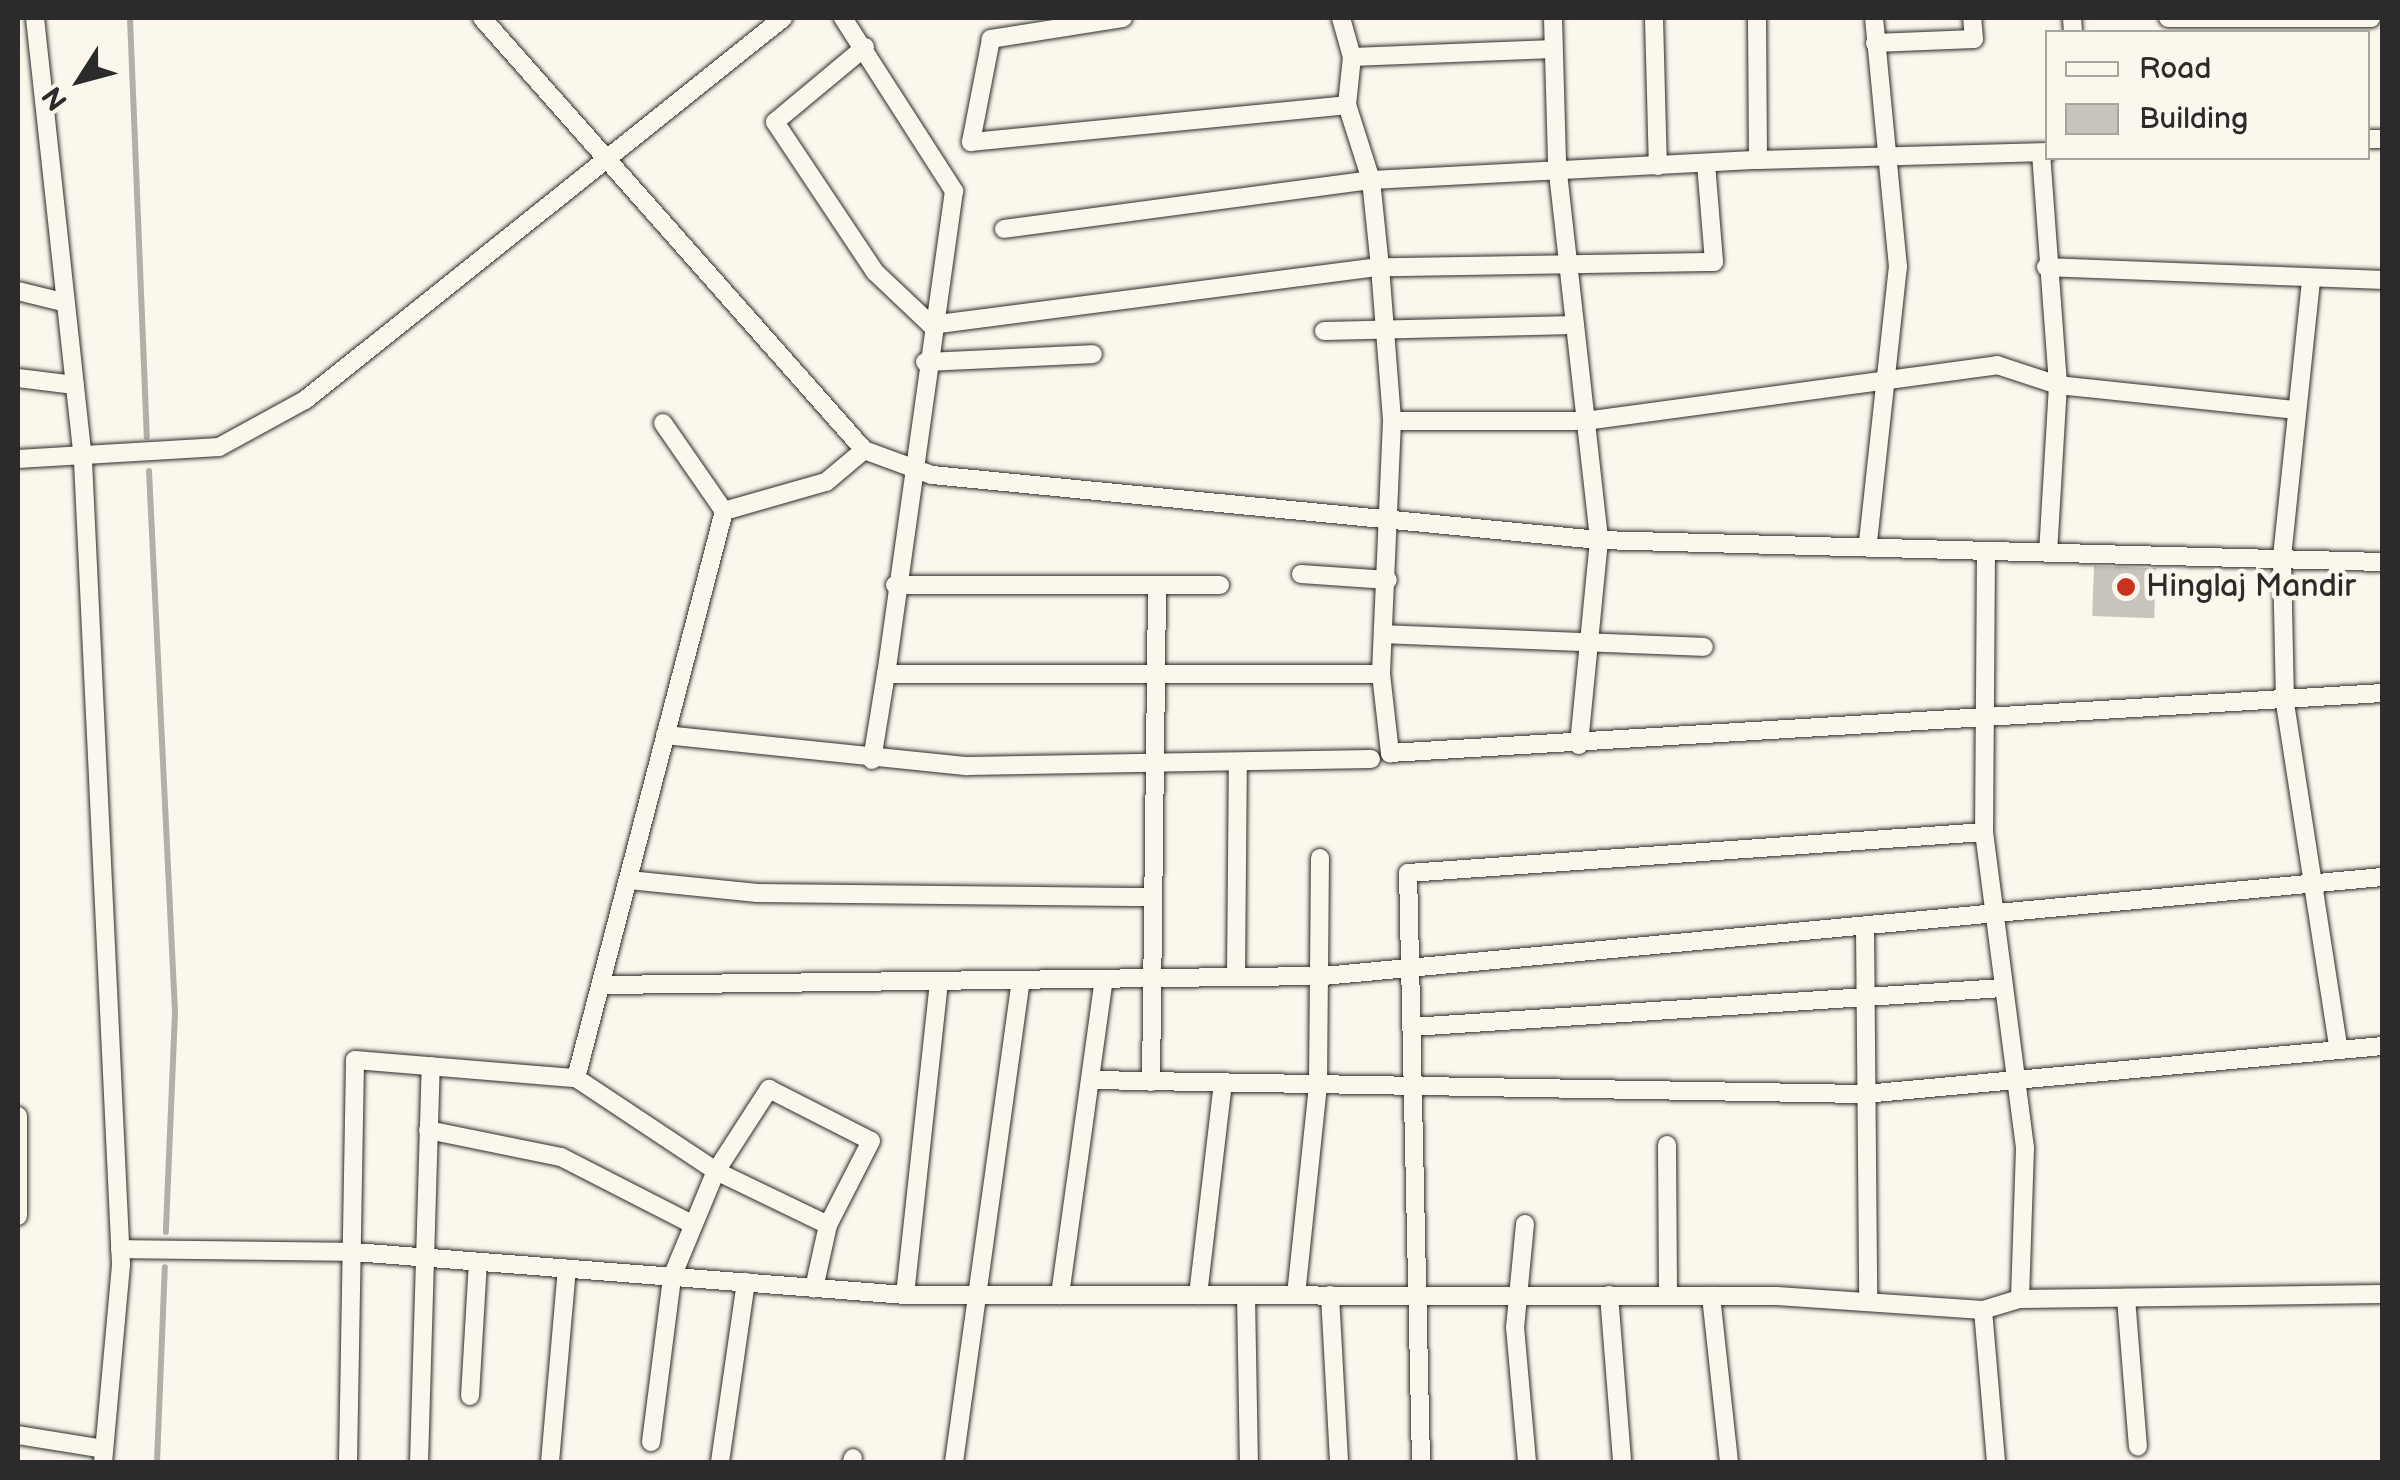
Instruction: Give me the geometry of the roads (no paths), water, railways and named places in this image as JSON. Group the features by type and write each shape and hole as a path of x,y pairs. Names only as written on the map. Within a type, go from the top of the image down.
{"street":[{"path":"18,1435 103,1456 120,1249 83,460 35,18"},
{"path":"482,18 610,158 864,450 910,467 1599,540 1868,542 1986,551 2382,562"},
{"path":"18,458 83,460 219,447 305,400 783,18"},
{"path":"843,18 865,46 954,191 925,362 872,760"},
{"path":"1123,18 991,39 972,142 1347,106"},
{"path":"1341,18 1352,57 1347,106 1370,180 1392,420 1392,519 1381,674 1390,753 1579,745 2382,693"},
{"path":"1553,18 1556,164 1599,540 1579,745"},
{"path":"1654,18 1658,166"},
{"path":"1757,18 1758,160"},
{"path":"1868,542 1898,267 1892,158 1874,18"},
{"path":"1875,43 1974,39 1972,18"},
{"path":"2168,18 2371,18"},
{"path":"865,46 776,122 875,272 931,325"},
{"path":"1352,57 1546,49"},
{"path":"1004,229 1370,180 1556,164 1658,166 2044,152 2046,267 2058,385 2048,552"},
{"path":"931,325 1380,267 1568,270 1714,262 1706,164"},
{"path":"2046,267 2311,281 2382,280"},
{"path":"2311,281 2282,559 2284,702 2318,881 2338,1046"},
{"path":"18,291 66,303"},
{"path":"1324,331 1383,326 1575,325"},
{"path":"925,362 1092,354"},
{"path":"1392,420 1585,421 1885,376 1997,364 2058,385 2297,410"},
{"path":"18,378 75,385"},
{"path":"576,1078 724,511 663,423"},
{"path":"724,511 826,482 864,450"},
{"path":"1986,551 1984,832 2026,1148 2020,1299"},
{"path":"1301,574 1388,580"},
{"path":"895,584 1220,585"},
{"path":"1151,1082 1148,897 1158,676 1156,584"},
{"path":"1383,634 1704,647"},
{"path":"886,674 1381,674"},
{"path":"665,735 872,760 1154,767 1371,759"},
{"path":"1236,977 1238,764"},
{"path":"1421,1462 1413,1302 1414,968 1408,873 1984,832"},
{"path":"1296,1295 1318,1086 1323,976 1320,858"},
{"path":"602,985 1323,976 2382,877"},
{"path":"629,880 757,894 1148,897"},
{"path":"1865,927 1868,1302"},
{"path":"1060,1295 1104,980"},
{"path":"954,1462 973,1295 1021,981"},
{"path":"905,1295 939,982"},
{"path":"1412,1026 2004,988"},
{"path":"1091,1080 1865,1094 2338,1046 2382,1046"},
{"path":"348,1462 355,1060 576,1078 716,1170 828,1225"},
{"path":"419,1462 422,1257 431,1066"},
{"path":"1198,1295 1223,1083"},
{"path":"651,1442 672,1277 716,1170 769,1089 871,1141 828,1225 814,1288"},
{"path":"18,1116 18,1216"},
{"path":"428,1130 561,1157 692,1224"},
{"path":"1668,1145 1668,1296"},
{"path":"1524,1224 1518,1296 1526,1462"},
{"path":"120,1249 354,1252 905,1295 1330,1295 1413,1302 1518,1296 1712,1296 1983,1310 2020,1299 2382,1294"},
{"path":"470,1396 478,1262"},
{"path":"550,1462 568,1269"},
{"path":"720,1462 746,1282"},
{"path":"1246,1295 1250,1462"},
{"path":"1330,1295 1338,1462"},
{"path":"1609,1296 1622,1462"},
{"path":"1712,1296 1729,1462"},
{"path":"2126,1298 2138,1447"},
{"path":"1983,1310 1996,1462"}],"waterway":[{"path":"130,18 147,437"},
{"path":"149,471 175,1013 166,1232"},
{"path":"157,1462 165,1267"}],"place":[{"name":"Hinglaj Mandir","path":"2126,587"}]}
